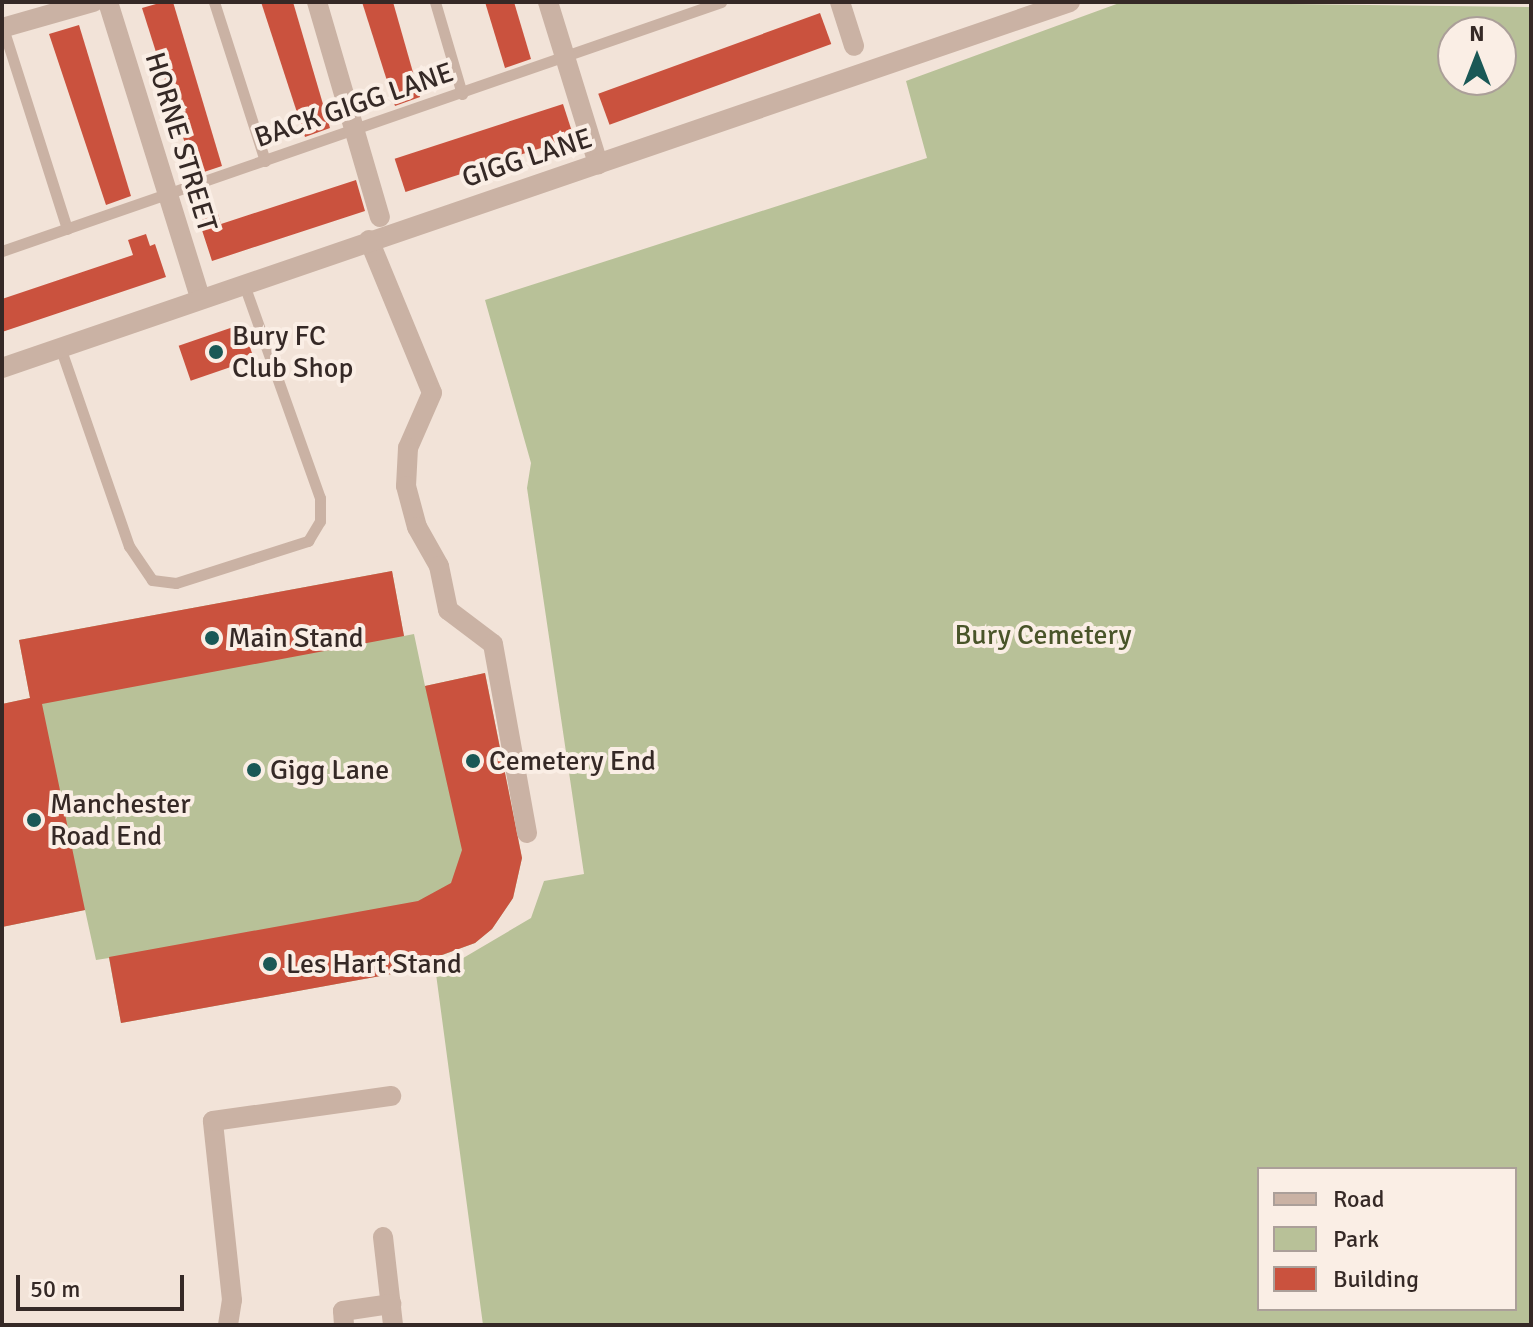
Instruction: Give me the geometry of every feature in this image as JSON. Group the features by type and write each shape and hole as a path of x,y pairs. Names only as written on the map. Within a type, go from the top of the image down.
{"street":[{"path":"2,27 93,2"},
{"name":"HORNE STREET","path":"108,2 200,298"},
{"path":"317,2 380,217"},
{"path":"548,2 598,164"},
{"path":"840,2 854,46"},
{"name":"GIGG LANE","path":"2,368 1070,2"},
{"path":"369,240 432,393 408,448 406,486 417,527 439,566 448,610 493,644 527,833"},
{"path":"228,1325 232,1300 213,1121 391,1096"},
{"path":"344,1325 343,1311 392,1315 383,1237"}],"lane":[{"path":"214,2 265,161"},
{"path":"435,2 462,94"},
{"name":"BACK GIGG LANE","path":"2,251 721,2"},
{"path":"2,27 67,229"},
{"path":"60,347 129,546 152,580 176,583 308,541 320,521 320,498 243,283"}],"green space":[{"name":"Bury Cemetery","path":"1122,2 1531,7 1531,1325 483,1325 436,974 531,918 544,881 584,874 527,488 531,463 485,300 927,158 906,81"},
{"name":"Gigg Lane","path":"392,571 404,636 414,634 425,686 485,673 522,858 513,898 492,929 475,943 429,960 430,967 121,1023 109,958 96,960 85,910 2,927 2,704 30,698 19,640"}],"building":[{"path":"173,2 222,166 195,175 142,8"},
{"path":"261,2 293,2 330,128 305,137"},
{"path":"362,2 393,2 420,97 395,106"},
{"path":"485,2 514,2 531,59 505,68"},
{"path":"820,13 831,44 610,125 598,94"},
{"path":"79,25 131,196 106,205 49,34"},
{"path":"563,104 574,137 405,192 395,159"},
{"path":"356,180 365,211 212,261 199,221 218,214 221,224"},
{"path":"146,234 150,246 155,244 166,277 2,332 2,299 133,255 128,240"},
{"name":"Bury FC Club Shop","path":"242,324 254,359 191,381 179,346"},
{"name":"Main Stand","path":"392,571 404,636 42,704 85,910 2,927 2,704 30,698 19,640"},
{"path":"485,673 522,858 513,898 492,929 475,943 428,960 430,967 121,1023 109,957 418,901 451,883 462,850 425,686"}],"place":[{"name":"Bury FC Club Shop","path":"216,352"},
{"name":"Main Stand","path":"212,638"},
{"name":"Cemetery End","path":"473,761"},
{"name":"Gigg Lane","path":"254,770"},
{"name":"Manchester Road End","path":"34,820"},
{"name":"Les Hart Stand","path":"270,964"}]}
